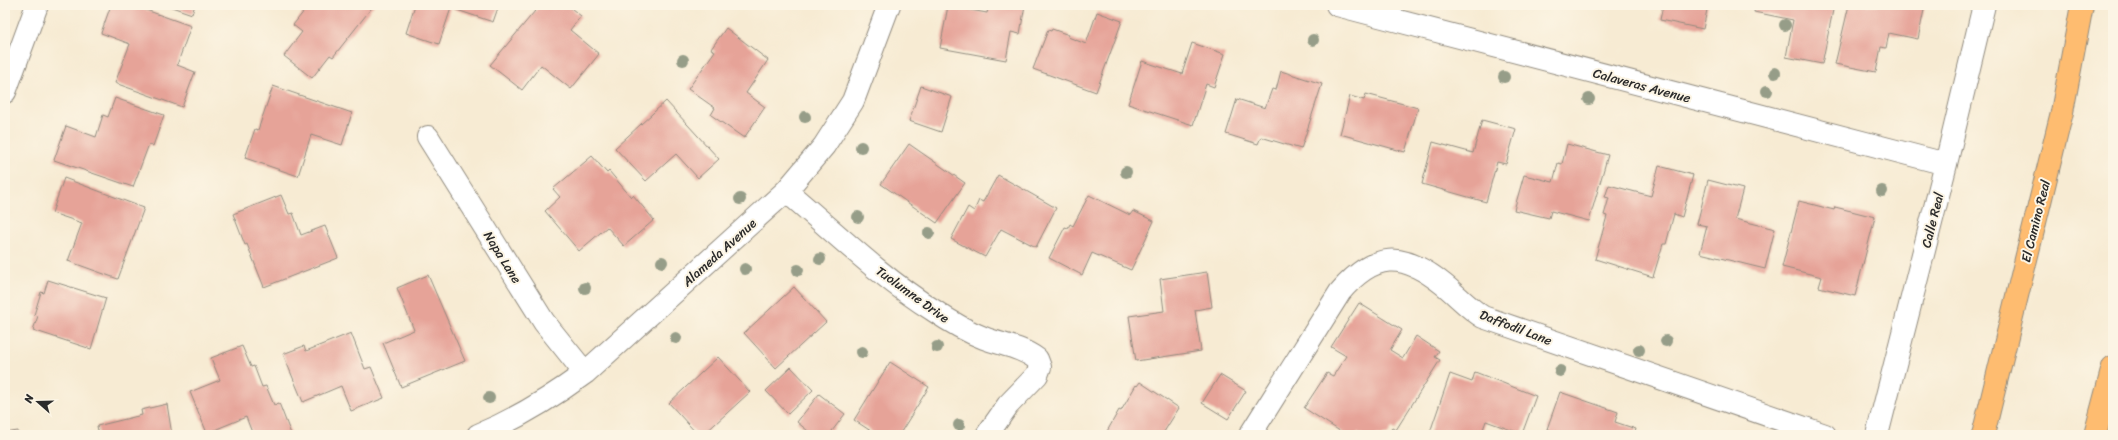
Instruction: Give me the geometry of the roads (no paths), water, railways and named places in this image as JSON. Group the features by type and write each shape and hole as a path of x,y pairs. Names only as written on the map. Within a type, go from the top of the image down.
{"highway":[{"name":"El Camino Real","path":"1983,435 2062,112 2082,5"},
{"path":"2095,435 2113,367"}],"street":[{"path":"5,92 36,5"},
{"name":"Alameda Avenue","path":"478,435 502,425 550,399 585,373 786,191 834,133 852,101 889,5"},
{"name":"Calaveras Avenue","path":"1337,5 1946,164"},
{"name":"Calle Real","path":"1877,435 1946,164 1984,5"},
{"name":"Napa Lane","path":"428,137 544,322 585,373"},
{"name":"Tuolumne Drive","path":"786,191 876,268 931,310 984,338 1017,347 1037,359 1040,367 1037,375 1008,405 987,435"},
{"name":"Daffodil Lane","path":"1250,435 1340,292 1353,278 1369,265 1388,260 1406,262 1426,271 1444,284 1471,310 1483,317 1825,435"}]}
